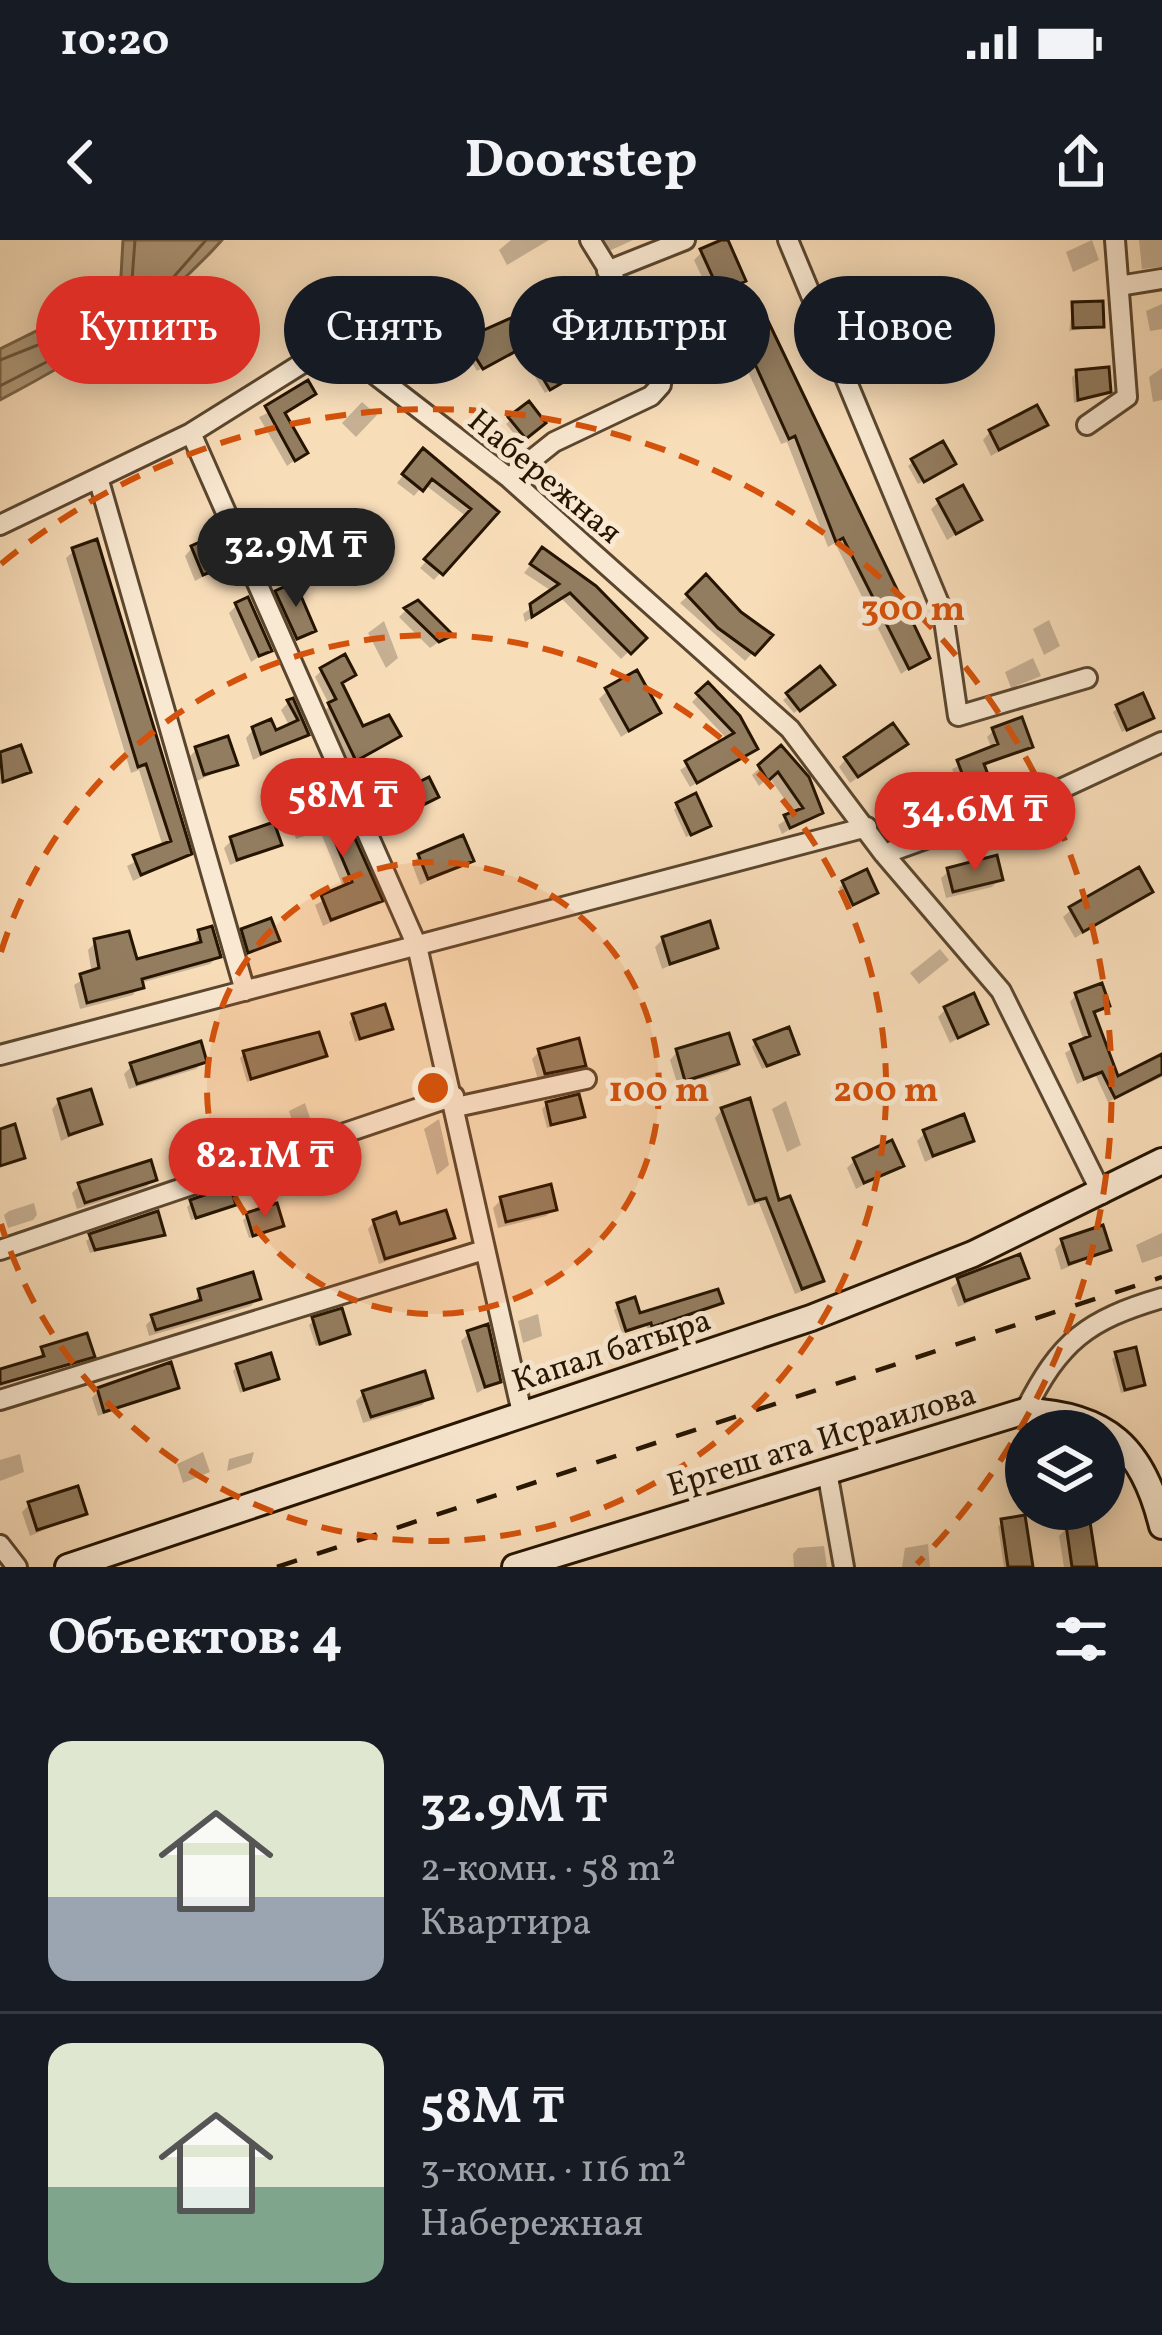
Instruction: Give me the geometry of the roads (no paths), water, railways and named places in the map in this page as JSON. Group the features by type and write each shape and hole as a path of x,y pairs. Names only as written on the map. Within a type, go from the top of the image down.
{"main road":[{"name":"Капал батыра","path":"68,1567 811,1318 973,1254 1162,1161"},
{"name":"Ергеш ата Исраилова","path":"515,1567 1005,1417"},
{"name":"Ергеш ата Исраилова","path":"1125,1446 1152,1486 1162,1526"}],"street":[{"path":"509,478 554,442 650,396 661,385 660,353 590,240"},
{"path":"608,271 685,240"},
{"path":"788,240 943,614 958,716 1087,678"},
{"path":"1087,425 1126,397 1115,240"},
{"path":"1119,286 1162,279"},
{"name":"Набережная","path":"0,525 191,433 306,362 334,354 360,363 509,478 790,729 884,854 1001,991 1102,1194"},
{"path":"191,433 417,946 523,1414"},
{"path":"99,481 245,991"},
{"path":"884,854 1050,794 1162,742"},
{"path":"0,1055 867,827"},
{"path":"0,1250 455,1101 586,1079"},
{"path":"0,1400 484,1250"},
{"path":"1024,1410 1049,1361 1089,1326 1162,1298"},
{"path":"827,1472 844,1567"},
{"path":"0,1545 17,1567"}],"water":[{"path":"123,240 222,240 186,276 121,276"},
{"path":"36,331 36,380 0,400 0,349"}],"railway":[{"path":"277,1567 1162,1277"}]}
